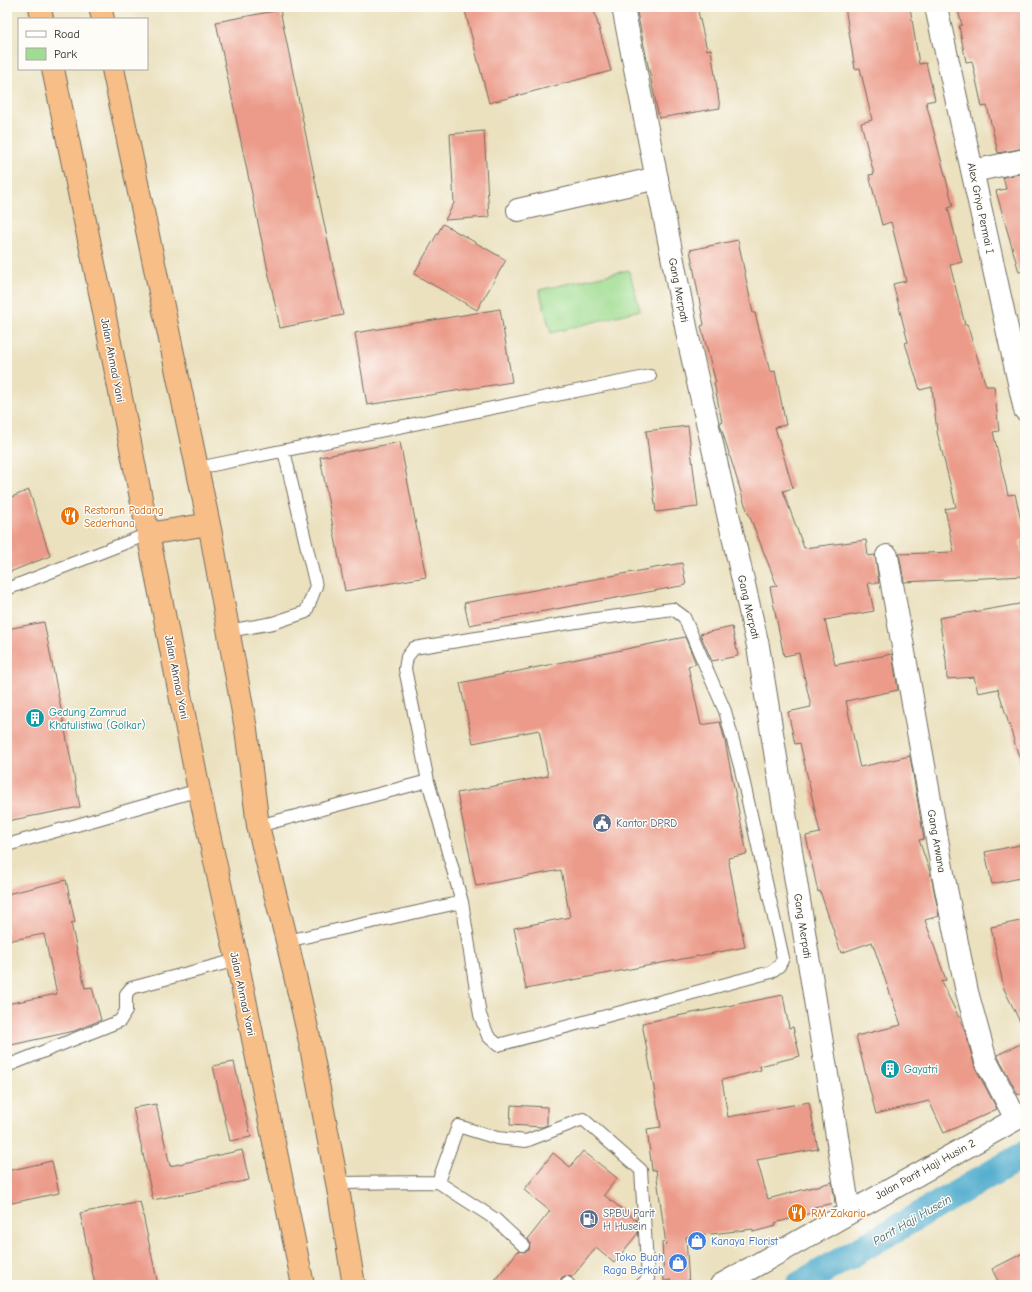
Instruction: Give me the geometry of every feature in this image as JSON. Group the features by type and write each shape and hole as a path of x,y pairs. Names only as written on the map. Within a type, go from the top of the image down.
{"highway":[{"path":"40,7 42,18"},
{"path":"100,7 103,18"},
{"name":"Jalan Ahmad Yani","path":"53,70 199,790 237,960 303,1285"},
{"path":"112,70 198,468 246,729 258,826 309,1037 337,1184 354,1285"},
{"path":"148,534 209,524"}],"street":[{"name":"Gang Merpati","path":"623,7 690,347 758,646 850,1211"},
{"name":"Alex Griya Permai I","path":"936,7 1025,410"},
{"path":"973,171 1025,160"},
{"path":"518,210 657,178"},
{"name":"Gang Arwana","path":"887,556 944,879 967,992 986,1061 1020,1116"},
{"name":"Jalan Parit Haji Husin 2","path":"721,1285 1020,1116"}],"lane":[{"path":"198,468 650,376"},
{"path":"228,631 273,624 306,612 316,586 284,451"},
{"path":"7,589 148,534"},
{"path":"673,609 684,617 725,711 741,770 783,958 779,966 771,972 498,1045 488,1036 480,1015 462,902 428,781 405,669 407,657 414,648 595,619 673,609"},
{"path":"258,826 428,781"},
{"path":"7,845 199,790"},
{"path":"287,942 462,902"},
{"path":"7,1066 120,1021 126,1011 126,994 131,988 237,960"},
{"path":"438,1182 458,1126 497,1138 526,1141 583,1118 641,1170 648,1279 641,1285"},
{"path":"337,1184 438,1182 494,1219 523,1245"}],"green space":[{"path":"629,270 640,310 551,333 539,290"}],"building":[{"path":"464,7 593,7 611,71 489,103"},
{"path":"636,7 697,7 707,50 711,49 720,108 659,118"},
{"path":"845,7 910,7 919,64 926,63 935,100 926,102 953,206 948,208 962,262 950,265 965,325 967,324 986,386 994,386 999,431 993,432 1008,495 1015,494 1025,539 1020,541 1025,576 904,582 899,554 954,552 945,509 956,507 937,432 932,387 920,390 905,343 908,342 893,284 906,281 891,222 882,225 869,175 874,174 861,123 872,120 860,68 855,69"},
{"path":"957,7 1025,7 1025,148 998,153 987,106 982,107 972,61 966,62 959,26 962,25"},
{"path":"280,10 343,315 280,328 216,22"},
{"path":"484,131 489,217 445,220 454,203 450,134"},
{"path":"1025,173 1025,271 1019,272 996,191 1006,189 1003,177"},
{"path":"443,224 506,260 477,310 414,274"},
{"path":"738,240 753,313 755,313 770,372 775,371 786,425 775,427 793,488 783,491 804,548 866,540 868,556 875,555 879,583 868,583 874,611 825,620 835,665 892,654 898,690 846,701 859,764 860,767 910,756 924,839 919,840 931,875 939,916 925,920 946,980 941,981 964,1028 975,1067 997,1109 944,1133 929,1101 876,1114 856,1036 901,1025 872,942 841,953 820,891 818,892 806,836 820,833 800,743 795,744 788,712 811,707 799,653 784,656 770,587 777,586 744,502 720,424 720,422 722,422 714,383 716,383 701,326 704,325 690,250"},
{"path":"500,309 512,382 367,405 355,333"},
{"path":"688,426 698,507 656,512 646,431"},
{"path":"400,442 426,577 345,591 320,457"},
{"path":"29,490 50,556 7,573 7,499"},
{"path":"682,563 686,585 469,625 464,603"},
{"path":"1025,603 1025,760 1020,760 998,689 978,693 974,677 947,679 946,660 939,618"},
{"name":"Gedung Zamrud Khatulistiwa (Golkar)","path":"44,622 80,807 7,821 7,629"},
{"path":"732,627 738,656 712,661 700,634"},
{"path":"685,637 696,664 688,666 701,725 720,722 747,854 728,858 745,947 526,989 514,928 570,917 561,870 476,886 457,793 548,776 539,730 473,743 460,683"},
{"path":"1025,844 1025,877 992,884 985,852"},
{"path":"66,880 75,922 71,923 85,988 92,987 101,1020 74,1031 7,1046 7,1004 57,994 44,934 7,941 7,894"},
{"path":"1025,920 1025,1032 1004,989 991,927"},
{"path":"783,995 789,1028 793,1027 800,1056 760,1066 761,1070 722,1080 728,1117 809,1102 818,1149 757,1160 768,1199 832,1182 835,1203 814,1207 815,1212 775,1223 776,1226 753,1232 753,1229 686,1237 689,1285 671,1285 671,1280 664,1281 662,1241 666,1245 656,1170 652,1170 647,1129 661,1127 642,1023"},
{"path":"1025,1042 1025,1092 1018,1095 997,1055"},
{"path":"234,1062 251,1137 230,1141 213,1066"},
{"path":"156,1104 170,1166 242,1150 249,1180 153,1200 133,1108"},
{"path":"511,1105 547,1107 547,1125 542,1127 510,1125"},
{"name":"SPBU Parit H Husein","path":"583,1151 617,1178 604,1195 637,1221 638,1233 614,1263 596,1248 572,1277 565,1276 561,1278 560,1285 491,1285 518,1251 525,1252 529,1250 530,1243 528,1239 550,1211 524,1190 553,1153 570,1167"},
{"path":"52,1161 59,1193 7,1204 7,1171"},
{"path":"140,1201 158,1285 95,1285 80,1213"},
{"path":"1025,1252 1025,1285 1000,1285 992,1269"}],"waterway":[{"name":"Parit Haji Husein","path":"799,1285 1025,1154"}],"place":[{"name":"Restoran Padang Sederhana","path":"70,516"},
{"name":"Gedung Zamrud Khatulistiwa (Golkar)","path":"35,718"},
{"name":"Kantor DPRD","path":"602,823"},
{"name":"Gayatri","path":"890,1069"},
{"name":"RM Zakaria","path":"797,1213"},
{"name":"SPBU Parit H Husein","path":"589,1219"},
{"name":"Kanaya Florist","path":"697,1241"},
{"name":"Toko Buah Raga Berkah","path":"678,1263"}]}
